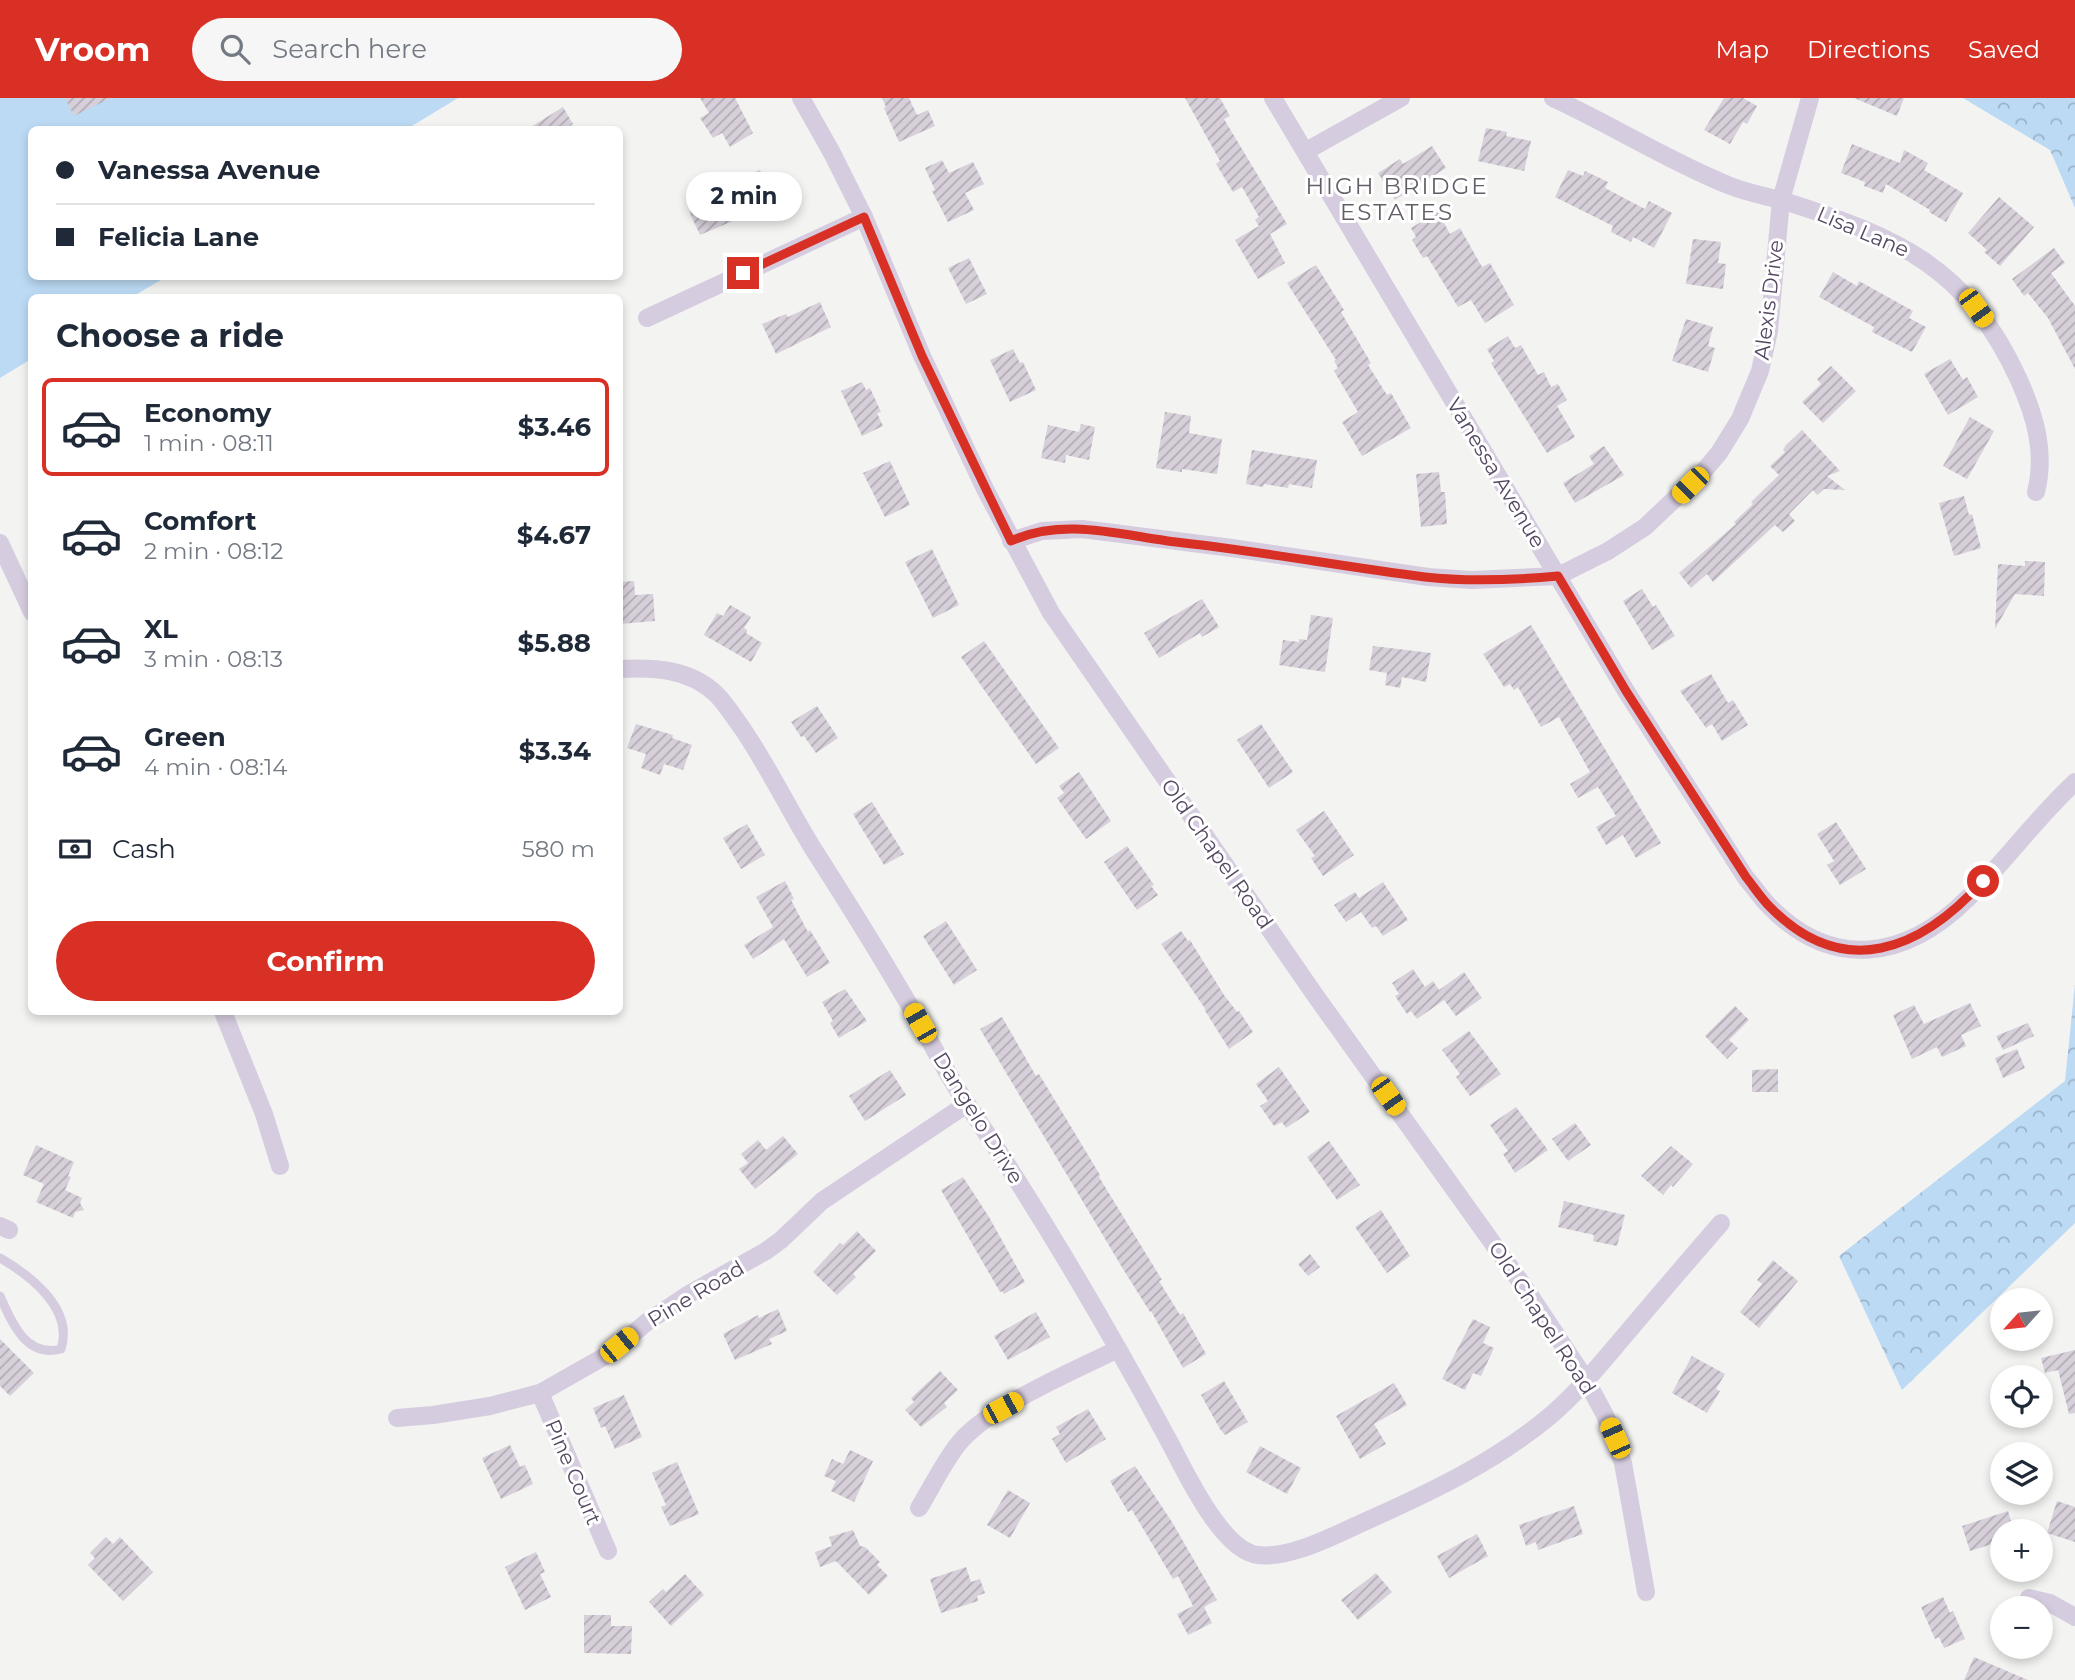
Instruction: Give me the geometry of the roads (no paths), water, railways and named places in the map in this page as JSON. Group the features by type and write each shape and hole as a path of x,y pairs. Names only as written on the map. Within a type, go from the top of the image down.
{"street":[{"name":"Old Chapel Road","path":"801,98 864,217 928,368 1011,541 1051,613 1315,995 1527,1291 1586,1380 1610,1426 1623,1464 1646,1592"},
{"name":"Vanessa Avenue","path":"1273,98 1626,691 1746,877 1780,916 1819,942 1843,948 1874,951 1927,931 1967,899 2075,782"},
{"path":"1306,151 1401,98"},
{"name":"Lisa Lane","path":"1553,98 1726,184 1781,200 1882,236 1939,271 1976,308 2006,352 2022,386 2037,429 2042,455 2036,492"},
{"name":"Alexis Drive","path":"1011,541 1042,531 1082,528 1428,577 1506,580 1558,576 1608,551 1645,527 1702,473 1731,435 1753,389 1767,341 1781,200 1810,98"},
{"path":"647,318 864,217"},
{"path":"0,543 28,603"},
{"name":"Dangelo Drive","path":"623,669 641,667 679,673 706,687 729,709 766,765 967,1104 989,1135 1118,1349 1207,1507 1234,1542 1252,1554 1280,1553 1307,1546 1444,1485 1485,1461 1550,1415 1586,1380"},
{"path":"224,1015 264,1114 280,1166"},
{"name":"Pine Road","path":"397,1418 490,1406 540,1393 607,1355 689,1294 766,1251 782,1240 821,1201 967,1104"},
{"path":"1586,1380 1721,1223"},
{"path":"919,1508 960,1442 981,1423 1003,1408 1118,1349"},
{"name":"Pine Court","path":"540,1393 608,1551"},
{"path":"2053,1605 2075,1617"}],"lane":[{"path":"0,1258 27,1275 50,1298 61,1318 65,1335 61,1349 48,1352 34,1348 22,1337 0,1296"}],"district":[{"name":"HIGH BRIDGE ESTATES","path":"1397,199"}]}
